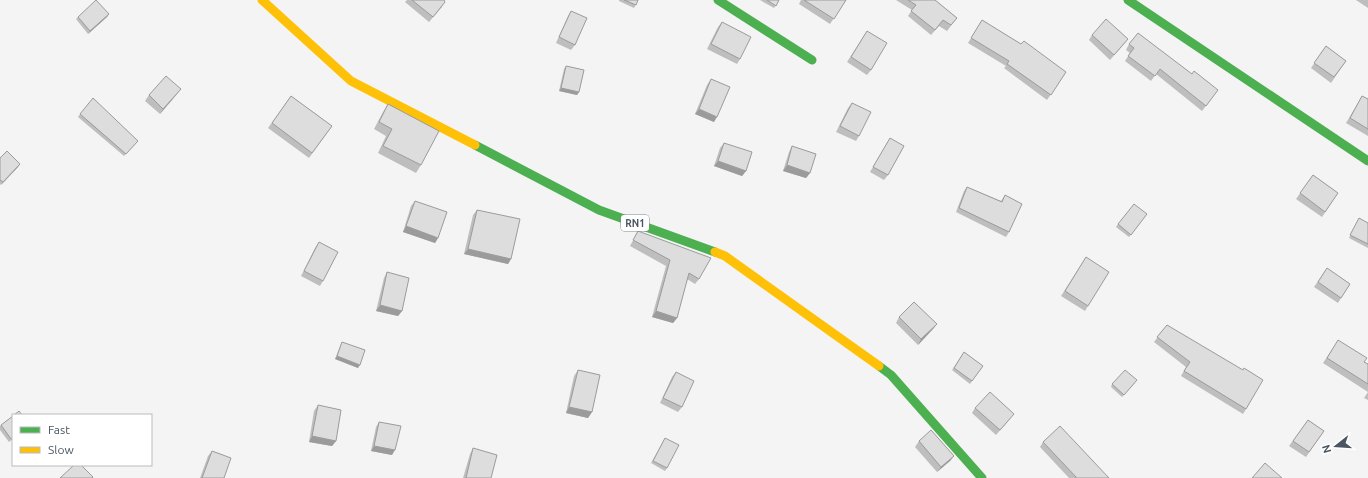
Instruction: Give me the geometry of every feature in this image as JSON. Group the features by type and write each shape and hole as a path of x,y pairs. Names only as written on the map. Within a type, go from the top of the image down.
{"main road":[{"name":"RN1","path":"262,0 351,81 599,210 725,256 891,374 982,478"},
{"path":"718,0 812,60"},
{"path":"1128,0 1368,161"}],"building":[{"path":"96,0 109,14 90,31 78,17"},
{"path":"412,0 444,0 445,2 433,17"},
{"path":"624,0 638,0 636,5"},
{"path":"767,0 779,0 776,6"},
{"path":"804,0 846,0 834,19"},
{"path":"908,0 935,0 957,18 951,25 943,20 935,30 911,11 916,5"},
{"path":"571,11 587,18 575,45 559,37"},
{"path":"1106,19 1128,39 1114,55 1092,35"},
{"path":"982,20 1021,44 1024,41 1066,72 1051,95 1007,64 1009,61 971,38"},
{"path":"722,22 751,37 740,59 711,44"},
{"path":"867,31 887,43 871,70 851,57"},
{"path":"1138,33 1192,74 1194,71 1218,90 1206,106 1160,69 1155,76 1128,56 1134,48 1129,44"},
{"path":"1326,46 1346,61 1334,77 1314,63"},
{"path":"566,66 584,70 579,92 561,88"},
{"path":"166,76 181,89 163,109 149,95"},
{"path":"711,79 730,87 717,117 699,109"},
{"path":"291,96 332,126 312,153 272,123"},
{"path":"1362,96 1368,99 1368,129 1350,118"},
{"path":"93,98 138,141 126,154 80,114"},
{"path":"852,103 871,112 859,136 840,126"},
{"path":"388,104 439,131 421,165 383,146 392,129 379,122"},
{"path":"890,138 904,146 888,175 873,167"},
{"path":"724,143 752,152 746,171 718,161"},
{"path":"792,146 816,154 810,173 787,165"},
{"path":"7,151 20,164 3,182 0,180 0,158"},
{"path":"1313,175 1338,193 1325,212 1300,193"},
{"path":"967,187 1002,202 1005,195 1022,204 1009,232 959,208"},
{"path":"415,201 447,212 438,238 406,226"},
{"path":"1134,204 1147,214 1131,235 1118,224"},
{"path":"477,210 520,219 511,259 468,249"},
{"path":"1359,218 1368,223 1368,244 1350,235"},
{"path":"638,231 711,258 699,279 689,273 677,318 656,311 670,260 633,240"},
{"path":"319,242 338,252 323,281 304,271"},
{"path":"1086,257 1109,272 1088,306 1065,291"},
{"path":"1327,268 1350,284 1341,298 1318,282"},
{"path":"387,272 409,278 402,311 380,305"},
{"path":"914,302 937,324 921,339 899,317"},
{"path":"1167,325 1243,370 1244,368 1263,380 1246,409 1184,371 1190,362 1157,337"},
{"path":"1338,340 1367,358 1364,362 1368,364 1368,384 1327,358"},
{"path":"342,342 365,350 360,365 337,356"},
{"path":"964,352 983,366 972,381 954,368"},
{"path":"578,370 600,375 592,412 569,407"},
{"path":"1125,370 1137,380 1124,395 1112,384"},
{"path":"676,372 694,381 682,407 663,398"},
{"path":"990,392 1014,414 1000,430 975,408"},
{"path":"318,405 341,410 336,441 312,436"},
{"path":"12,417 12,438 11,439 1,425"},
{"path":"1308,420 1324,431 1309,452 1293,441"},
{"path":"379,422 401,426 395,450 374,446"},
{"path":"1060,426 1109,478 1076,478 1043,442"},
{"path":"931,430 954,456 941,467 919,441"},
{"path":"665,438 679,445 667,468 653,461"},
{"path":"473,448 497,455 491,478 466,478"},
{"path":"212,451 231,458 224,478 202,478"},
{"path":"1265,463 1282,478 1252,478"},
{"path":"73,466 82,466 93,477 92,478 60,478"}],"traffic: fast":[{"path":"718,0 812,60"},
{"path":"1128,0 1368,161"},
{"path":"475,145 599,210 715,252"},
{"path":"879,366 891,375 982,478"}],"traffic: slow":[{"path":"262,0 351,81 475,145"},
{"path":"715,252 725,256 879,366"}]}
